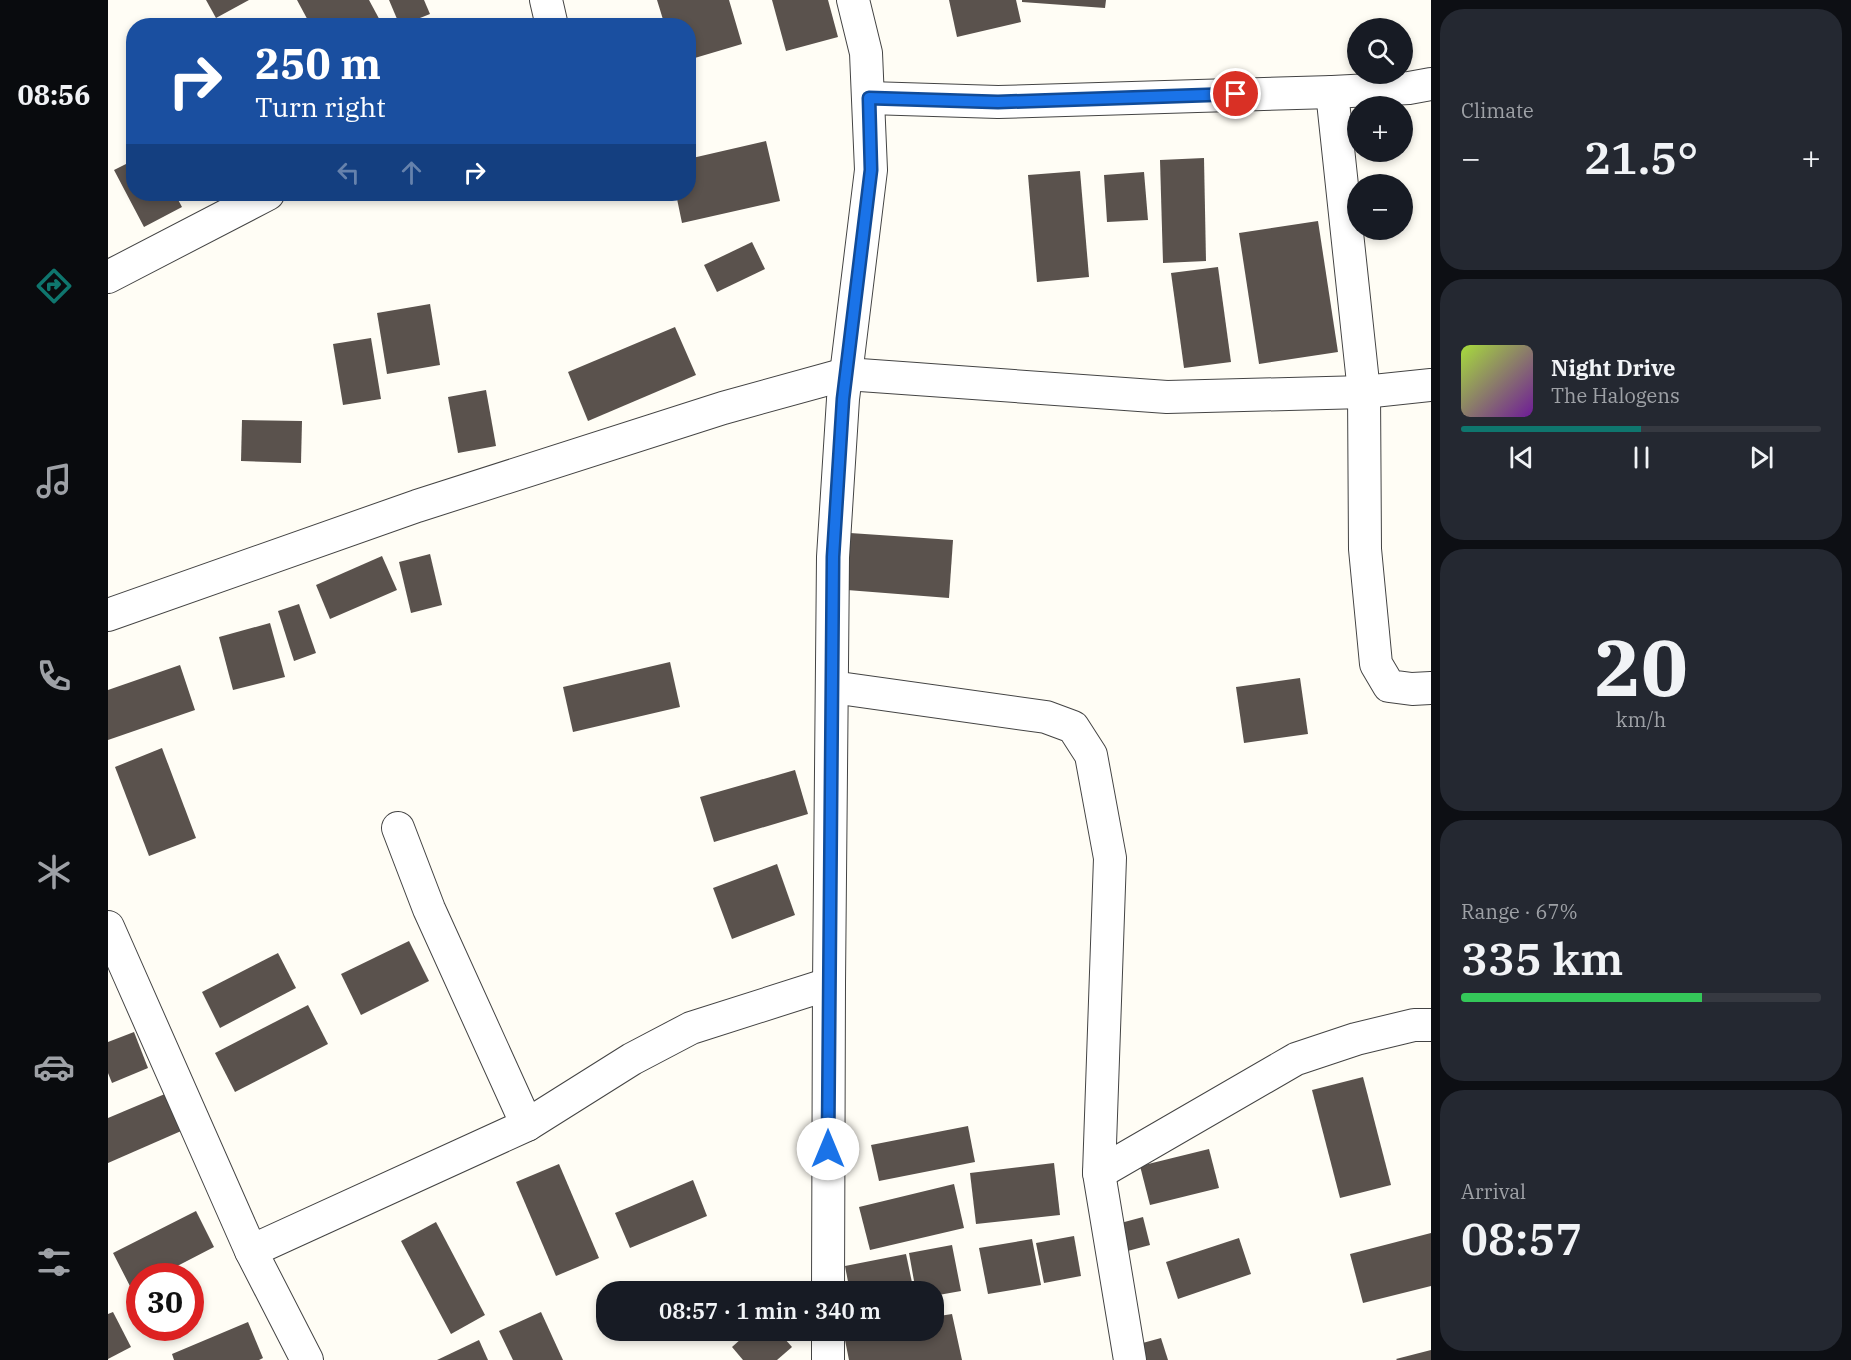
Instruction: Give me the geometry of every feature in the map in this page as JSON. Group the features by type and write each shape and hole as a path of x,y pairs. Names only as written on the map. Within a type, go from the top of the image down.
{"street":[{"path":"546,0 550,18"},
{"path":"828,1281 833,557 843,399 871,170 866,53 853,0"},
{"path":"869,98 998,102 1332,92 1409,88 1431,84"},
{"path":"1332,92 1364,392 1365,549 1376,664 1389,686 1412,689 1431,687"},
{"path":"108,278 255,201"},
{"path":"108,615 428,502 723,408 846,374 1167,397 1364,392 1431,385"},
{"path":"832,687 1046,717 1073,727 1091,755 1110,858 1099,1173 1130,1360"},
{"path":"398,828 429,909 527,1125"},
{"path":"108,927 251,1251 307,1360"},
{"path":"251,1251 527,1125 632,1059 691,1028 829,984"},
{"path":"1099,1173 1296,1059 1356,1039 1414,1025 1431,1025"},
{"path":"828,1341 828,1360"}],"building":[{"path":"206,0 249,0 216,18"},
{"path":"297,0 369,0 379,18 307,18"},
{"path":"389,0 424,0 430,14 420,18 397,18"},
{"path":"657,0 729,0 742,44 696,58 696,18 663,18"},
{"path":"772,0 828,0 838,37 786,51"},
{"path":"949,0 1016,0 1021,22 957,37"},
{"path":"1022,0 1106,0 1105,8 1022,2"},
{"path":"766,141 780,201 682,223 677,201 696,201 696,157"},
{"path":"1204,158 1206,261 1163,263 1160,160"},
{"path":"126,164 126,193 114,170"},
{"path":"1080,171 1089,277 1037,282 1028,175"},
{"path":"1144,172 1148,220 1107,222 1104,175"},
{"path":"130,201 179,201 182,207 144,227"},
{"path":"1318,221 1338,352 1259,364 1239,233"},
{"path":"752,242 765,269 717,292 704,265"},
{"path":"1218,267 1231,362 1184,368 1171,273"},
{"path":"430,304 440,365 387,374 377,313"},
{"path":"675,327 696,375 588,421 568,372"},
{"path":"371,338 381,399 343,405 333,344"},
{"path":"486,390 496,446 458,453 448,397"},
{"path":"242,420 302,421 301,463 241,461"},
{"path":"850,533 953,540 949,598 847,590"},
{"path":"430,554 442,605 411,613 399,562"},
{"path":"382,556 397,590 330,619 316,585"},
{"path":"299,604 316,653 294,661 278,611"},
{"path":"270,623 285,677 233,690 219,637"},
{"path":"670,662 680,707 573,732 563,687"},
{"path":"180,665 195,710 108,740 108,690"},
{"path":"1300,678 1308,734 1244,743 1236,687"},
{"path":"162,748 196,838 149,856 115,767"},
{"path":"795,770 808,814 714,842 700,797"},
{"path":"777,864 795,915 732,939 713,888"},
{"path":"409,941 429,981 361,1015 341,974"},
{"path":"278,953 296,988 220,1028 202,992"},
{"path":"308,1005 328,1044 235,1092 215,1053"},
{"path":"134,1032 148,1068 112,1083 108,1073 108,1042"},
{"path":"1363,1077 1391,1185 1340,1198 1312,1090"},
{"path":"172,1091 188,1128 108,1163 108,1118"},
{"path":"968,1126 975,1162 879,1181 871,1145"},
{"path":"1209,1149 1219,1188 1150,1205 1140,1166"},
{"path":"1054,1163 1060,1215 976,1224 970,1173"},
{"path":"559,1164 599,1258 556,1276 516,1182"},
{"path":"693,1180 707,1216 630,1248 615,1213"},
{"path":"954,1184 964,1228 870,1250 859,1207"},
{"path":"196,1211 214,1247 183,1263 126,1263 126,1278 113,1253"},
{"path":"1143,1217 1150,1245 1124,1252 1117,1224"},
{"path":"436,1222 485,1315 451,1334 401,1241"},
{"path":"1431,1233 1431,1286 1363,1303 1350,1254"},
{"path":"1074,1236 1081,1276 1044,1283 1036,1243"},
{"path":"1239,1238 1251,1274 1178,1299 1166,1262"},
{"path":"1032,1239 1041,1285 988,1294 979,1248"},
{"path":"952,1245 961,1291 944,1294 944,1281 914,1281 909,1253"},
{"path":"906,1254 912,1281 848,1281 845,1266"},
{"path":"113,1312 131,1347 108,1359 108,1314"},
{"path":"541,1312 563,1360 513,1360 499,1331"},
{"path":"952,1314 962,1360 849,1360 845,1341 944,1341 944,1315"},
{"path":"248,1322 263,1358 259,1360 174,1360 172,1354"},
{"path":"1161,1338 1168,1360 1143,1360 1139,1344"},
{"path":"479,1340 488,1360 437,1360"},
{"path":"739,1341 787,1341 792,1347 777,1360 743,1360 732,1347"},
{"path":"1431,1350 1431,1360 1396,1359"}],"route":[{"path":"828,1149 833,557 843,399 871,170 869,98 998,102 1236,94"}]}
